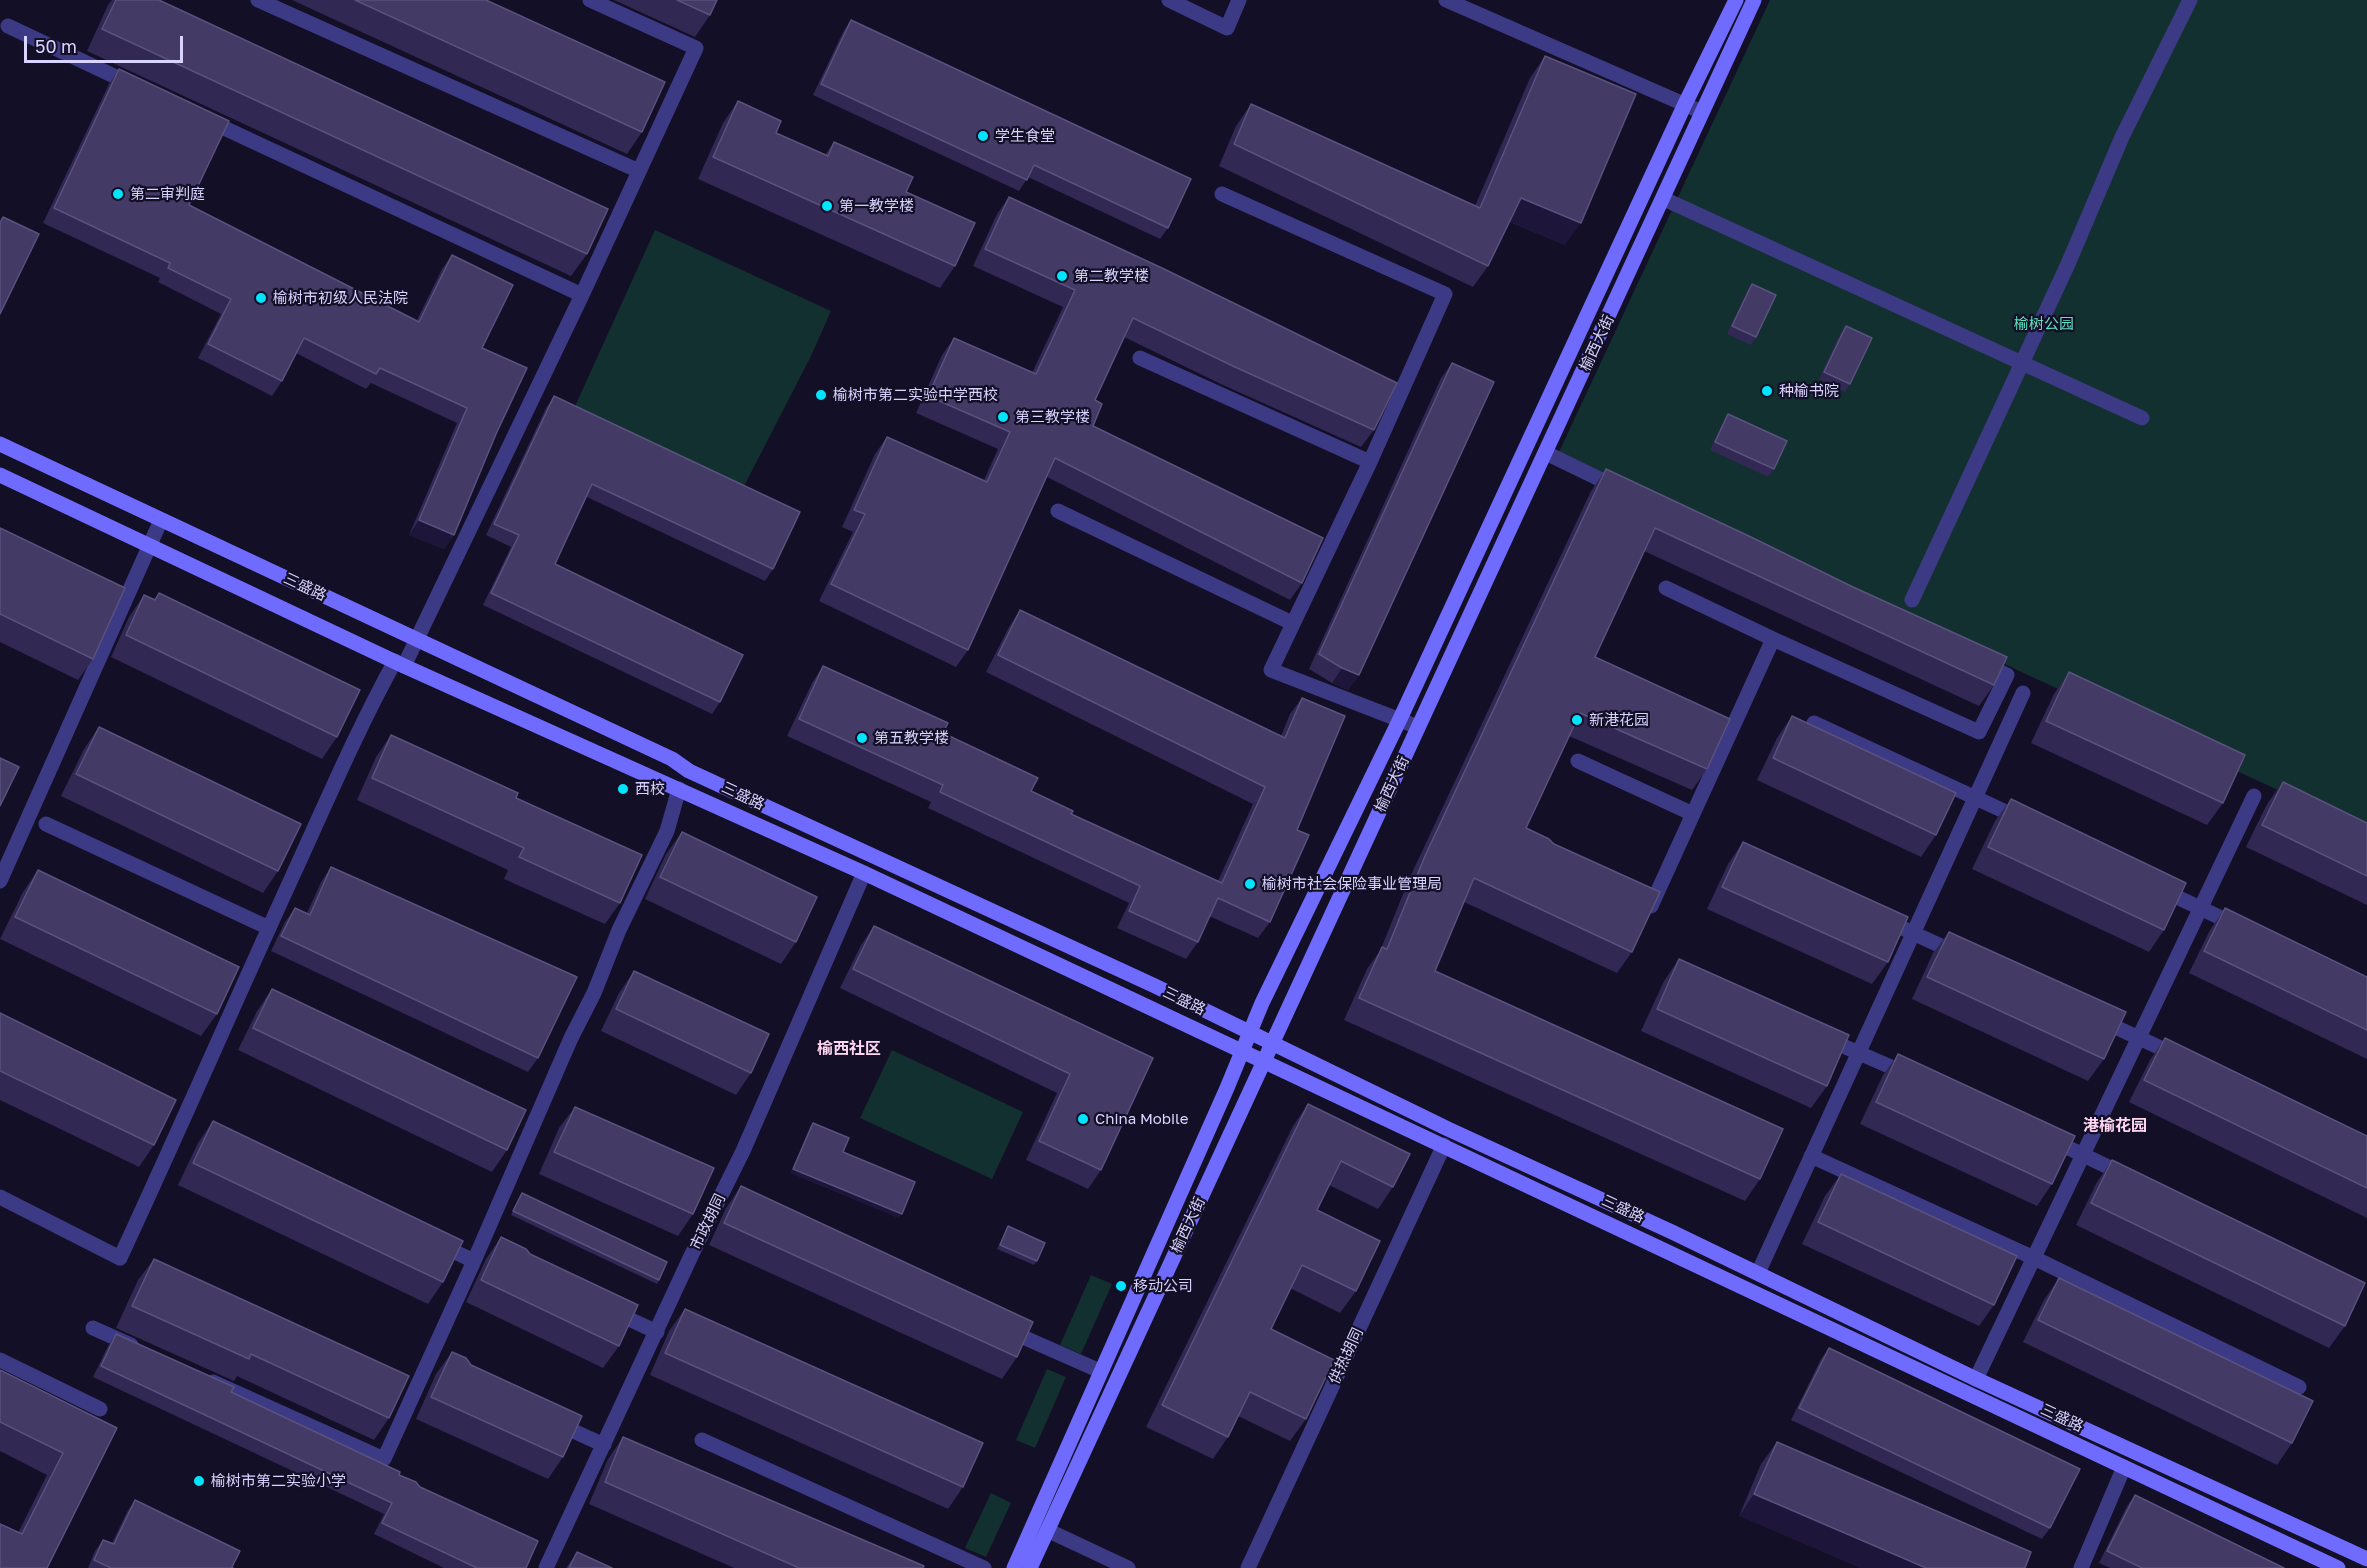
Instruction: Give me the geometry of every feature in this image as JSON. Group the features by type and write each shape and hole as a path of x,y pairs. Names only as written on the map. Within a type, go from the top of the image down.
{"main road":[{"name":"榆西大街","path":"1014,1568 1262,1003 1400,719 1685,104 1736,0"},
{"name":"榆西大街","path":"1030,1568 1754,0"},
{"name":"三盛路","path":"0,444 672,759 689,771 942,887 1758,1273 1976,1379 2367,1560"},
{"name":"三盛路","path":"0,475 400,664 864,873 1243,1050 2338,1568"}],"street":[{"path":"258,0 639,171"},
{"path":"0,1197 120,1257 178,1120 376,696 417,639 582,295 696,48 590,0"},
{"path":"1169,0 1227,28 1239,0"},
{"path":"1446,0 1702,112"},
{"path":"1912,600 2068,264 2122,137 2190,0"},
{"path":"8,26 146,92"},
{"path":"189,112 582,295"},
{"path":"1222,194 1445,294 1370,462 1271,670 1418,727"},
{"path":"1664,199 2142,418"},
{"path":"1140,358 1370,462"},
{"path":"1546,453 1630,495"},
{"path":"1058,511 1292,623"},
{"path":"0,881 134,585 161,520"},
{"path":"1666,588 1979,732 2007,675 1966,656"},
{"path":"1640,902 1651,906 1773,639"},
{"path":"1758,1273 2023,693"},
{"path":"1814,723 2030,824"},
{"path":"1578,761 1692,814"},
{"path":"201,1376 384,1459 408,1392 474,1261 527,1125 594,993 619,930 667,831 679,789"},
{"path":"1976,1379 2254,796"},
{"path":"46,824 269,928"},
{"name":"市政胡同","path":"546,1568 548,1551 604,1445 743,1151 864,873"},
{"path":"2147,883 2252,933"},
{"path":"1872,913 1966,958"},
{"path":"2085,1013 2193,1062"},
{"path":"1816,1034 1922,1082"},
{"path":"2040,1135 2136,1180"},
{"name":"供热胡同","path":"1248,1568 1444,1145"},
{"path":"1811,1156 2034,1257 2299,1387"},
{"path":"419,1236 474,1261"},
{"path":"604,1307 657,1332"},
{"path":"993,1323 1100,1371"},
{"path":"93,1328 147,1352"},
{"path":"0,1360 100,1409"},
{"path":"542,1417 604,1445"},
{"path":"702,1440 984,1568"},
{"path":"2081,1568 2124,1467"},
{"path":"1047,1530 1128,1568"}],"green space":[{"name":"榆树公园","path":"1770,0 2367,0 2367,831 2030,676 1559,452"},
{"path":"655,230 831,311 811,356 740,494 571,415"},
{"path":"892,1050 1023,1112 992,1179 860,1118"},
{"path":"1091,1275 1112,1284 1081,1354 1060,1345"},
{"path":"1047,1369 1066,1377 1035,1448 1016,1440"},
{"path":"991,1493 1011,1503 986,1557 965,1548"}],"building":[{"path":"116,0 159,0 608,209 587,254 102,29"},
{"path":"355,0 486,0 665,82 642,132"},
{"path":"677,0 717,0 710,15"},
{"name":"学生食堂","path":"851,20 1191,179 1168,228 1034,165 1027,180 821,84"},
{"path":"1545,56 1636,94 1581,223 1521,198 1488,266 1234,144 1251,104 1480,208"},
{"path":"119,69 229,121 189,205 419,322 452,255 513,285 482,348 527,368 496,434 454,535 419,520 467,408 380,368 376,374 304,338 282,381 208,344 231,299 168,268 170,263 54,208"},
{"path":"738,101 781,121 776,133 828,156 834,142 913,177 906,192 975,223 955,266 713,157"},
{"path":"1009,197 1162,268 1397,383 1374,430 1133,318 1095,400 1102,404 1093,426 1323,538 1302,583 1055,458 968,650 831,584 865,514 854,510 887,437 987,482 1010,432 928,396 954,338 1036,374 1075,290 985,249"},
{"path":"3,217 39,234 0,314 0,223"},
{"path":"1752,284 1776,295 1756,337 1732,326"},
{"path":"1846,326 1872,338 1850,384 1824,372"},
{"path":"1452,363 1494,382 1359,675 1319,654"},
{"path":"554,396 800,512 773,569 592,484 555,564 743,655 720,702 491,593 519,535 494,524"},
{"path":"1728,414 1787,441 1774,469 1715,442"},
{"path":"1606,469 1853,587 2007,657 1994,685 1655,528 1595,657 1730,719 1707,769 1580,713 1526,828 1549,839 1554,844 1660,892 1632,952 1474,878 1435,971 1783,1129 1760,1179 1359,998 1382,947 1387,949 1425,856"},
{"path":"0,528 125,588 93,659 0,614"},
{"path":"159,593 360,690 337,737 126,635 144,595 155,600"},
{"path":"1020,610 1285,738 1302,698 1345,716 1297,830 1309,835 1270,922 1218,898 1198,942 1129,911 1140,886 940,792 943,785 799,719 823,666 948,723 943,733 1038,778 1031,791 1073,811 1071,814 1222,883 1265,787 998,655"},
{"path":"2069,672 2245,755 2223,803 2046,721"},
{"path":"1792,716 1956,793 1936,835 1773,758"},
{"path":"99,727 301,824 278,871 76,774"},
{"path":"391,735 518,793 516,798 642,855 620,903 519,857 524,848 372,778"},
{"path":"0,758 19,767 0,806"},
{"path":"2283,782 2367,823 2367,876 2262,825"},
{"path":"2011,799 2186,883 2164,930 1988,847"},
{"path":"682,832 817,897 796,942 660,877"},
{"path":"1743,842 1908,917 1888,962 1722,887"},
{"path":"331,867 577,977 538,1058 281,936 295,908 310,915"},
{"path":"38,870 239,967 217,1014 15,917"},
{"path":"2225,908 2367,977 2367,1030 2204,951"},
{"path":"874,926 1153,1058 1101,1170 1039,1141 1070,1074 853,969"},
{"path":"1949,932 2126,1012 2104,1059 1927,977"},
{"path":"1679,959 1849,1035 1827,1086 1657,1009"},
{"path":"634,971 769,1034 751,1073 616,1009"},
{"path":"272,989 526,1110 507,1150 253,1028"},
{"path":"0,1013 176,1100 154,1145 0,1071"},
{"path":"2165,1038 2367,1136 2367,1188 2144,1080"},
{"path":"1898,1054 2075,1136 2052,1184 1876,1102"},
{"path":"1308,1104 1410,1154 1393,1187 1341,1161 1317,1210 1380,1241 1356,1291 1302,1265 1271,1329 1334,1360 1306,1419 1250,1392 1228,1437 1162,1405"},
{"path":"575,1107 714,1168 693,1214 554,1152"},
{"path":"213,1121 463,1241 443,1282 193,1163"},
{"path":"813,1123 849,1138 843,1152 915,1182 902,1214 793,1169"},
{"path":"2112,1160 2365,1283 2345,1326 2091,1203"},
{"path":"1841,1174 2017,1256 1994,1305 1818,1222"},
{"path":"741,1186 1033,1322 1017,1357 724,1223"},
{"path":"522,1193 667,1262 659,1280 513,1211"},
{"path":"1008,1226 1045,1243 1037,1261 1000,1245"},
{"path":"501,1237 526,1249 530,1254 638,1305 619,1346 481,1280"},
{"path":"154,1259 409,1376 389,1418 251,1354 249,1359 132,1306"},
{"path":"2059,1278 2313,1401 2292,1443 2038,1320"},
{"path":"685,1309 983,1443 963,1487 665,1353"},
{"path":"116,1334 234,1387 231,1392 400,1472 399,1475 416,1482 420,1487 538,1541 526,1568 477,1568 382,1523 392,1503 101,1366"},
{"path":"1829,1348 2080,1469 2050,1528 1799,1408"},
{"path":"452,1352 466,1358 471,1365 582,1416 563,1457 431,1397"},
{"path":"0,1370 117,1428 47,1568 0,1568 0,1524 22,1534 63,1453 0,1422"},
{"path":"623,1437 924,1566 923,1568 799,1568 605,1482"},
{"path":"1777,1442 2031,1552 2025,1568 1926,1568 1754,1494"},
{"path":"2135,1495 2284,1568 2142,1568 2107,1551"},
{"path":"135,1500 240,1551 233,1568 111,1568 94,1560 103,1540 114,1544"},
{"path":"577,1552 612,1568 569,1568"}],"place":[{"name":"学生食堂","path":"983,136"},
{"name":"第二审判庭","path":"118,194"},
{"name":"第一教学楼","path":"827,206"},
{"name":"第二教学楼","path":"1062,276"},
{"name":"榆树市初级人民法院","path":"261,298"},
{"name":"种榆书院","path":"1767,391"},
{"name":"榆树市第二实验中学西校","path":"821,395"},
{"name":"第三教学楼","path":"1003,417"},
{"name":"新港花园","path":"1577,720"},
{"name":"第五教学楼","path":"862,738"},
{"name":"西校","path":"623,789"},
{"name":"榆树市社会保险事业管理局","path":"1250,884"},
{"name":"China Mobile","path":"1083,1119"},
{"name":"移动公司","path":"1121,1286"},
{"name":"榆树市第二实验小学","path":"199,1481"}],"district":[{"name":"榆西社区","path":"849,1049"},
{"name":"港榆花园","path":"2115,1126"}]}
